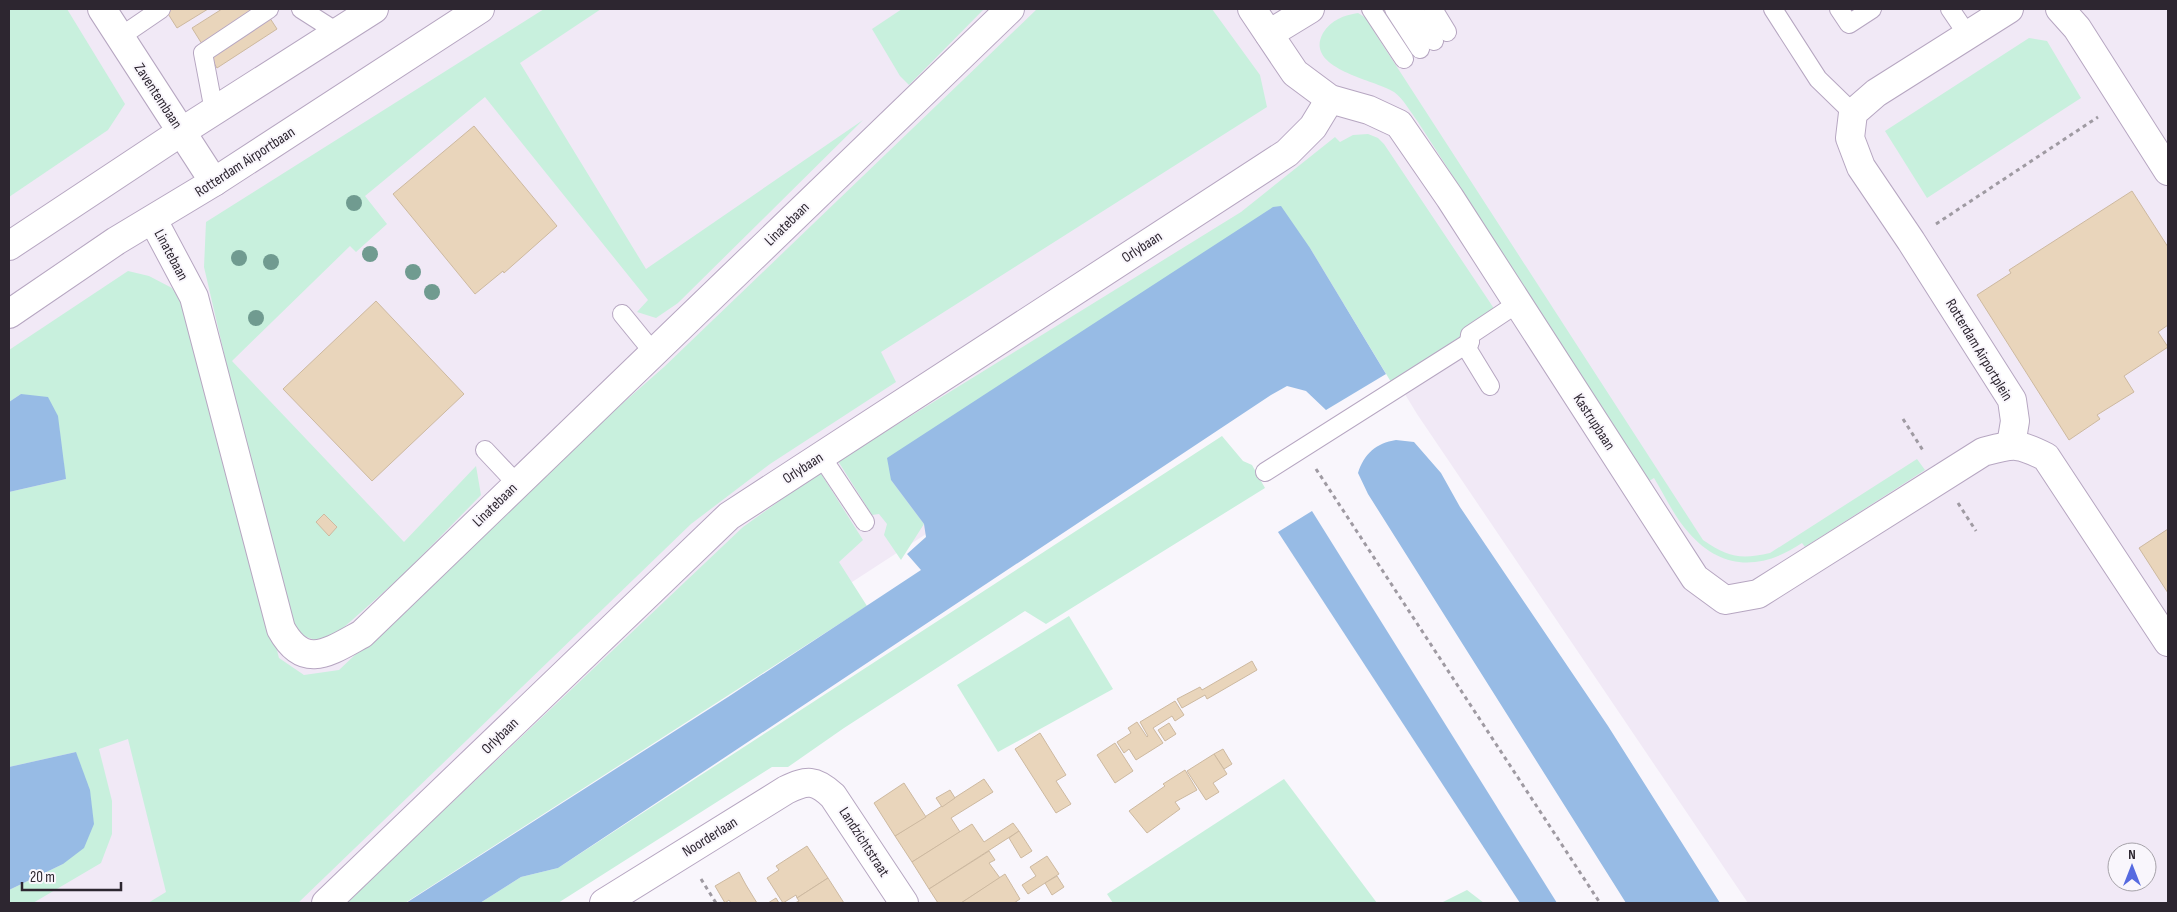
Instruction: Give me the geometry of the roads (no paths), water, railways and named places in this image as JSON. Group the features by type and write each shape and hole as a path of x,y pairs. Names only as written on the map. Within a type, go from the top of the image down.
{"street":[{"name":"Zaventembaan","path":"102,9 214,182"},
{"path":"9,246 181,132 374,9"},
{"name":"Rotterdam Airportbaan","path":"9,314 116,241 214,182 480,9"},
{"name":"Linatebaan","path":"153,220 194,297 280,629 289,645 300,652 320,654 362,634 1010,9"},
{"name":"Kastrupbaan","path":"1252,9 1294,73 1330,99 1370,110 1399,124 1518,303 1695,578 1725,600 1758,594 1983,452 2010,444"},
{"path":"1269,34 1310,9"},
{"path":"1852,113 1876,93 2009,9"},
{"path":"2060,9 2077,28 2168,171"},
{"name":"Orlybaan","path":"326,903 729,516 1287,153 1313,127 1330,99"},
{"name":"Rotterdam Airportplein","path":"1852,113 1850,138 1861,167 1911,241 2012,400 2015,421 2010,444"},
{"path":"2010,444 2029,448 2046,457 2168,642"},
{"name":"Noorderlaan","path":"604,903 786,790 802,782 820,785"},
{"name":"Landzichtstraat","path":"820,785 840,804 904,903"}],"lane":[{"path":"120,37 161,9"},
{"path":"214,111 202,53 269,9"},
{"path":"301,9 337,32"},
{"path":"1371,9 1404,59"},
{"path":"1394,9 1434,40"},
{"path":"1413,9 1434,40"},
{"path":"1433,9 1434,40"},
{"path":"1773,9 1818,78 1852,113"},
{"path":"1839,9 1849,24 1872,9"},
{"path":"1950,9 1967,34"},
{"path":"1490,386 1468,350 1470,335 1518,303"},
{"path":"622,314 653,352"},
{"path":"1265,472 1470,342"},
{"path":"485,450 517,484"},
{"path":"821,456 865,522"}],"water":[{"path":"1281,206 1310,248 1386,374 1326,410 1306,391 1287,386 1271,395 558,868 521,877 480,903 406,903 728,697 921,570 907,554 926,537 924,524 891,480 887,458 1273,207"},
{"path":"21,394 48,397 58,416 66,479 9,492 9,402"},
{"path":"1396,440 1414,442 1441,473 1460,507 1608,726 1720,903 1626,903 1368,494 1358,473 1364,460 1372,450 1382,444"},
{"path":"1312,511 1557,903 1520,903 1278,532"},
{"path":"76,752 90,790 94,824 84,848 63,864 9,890 9,767"}]}
